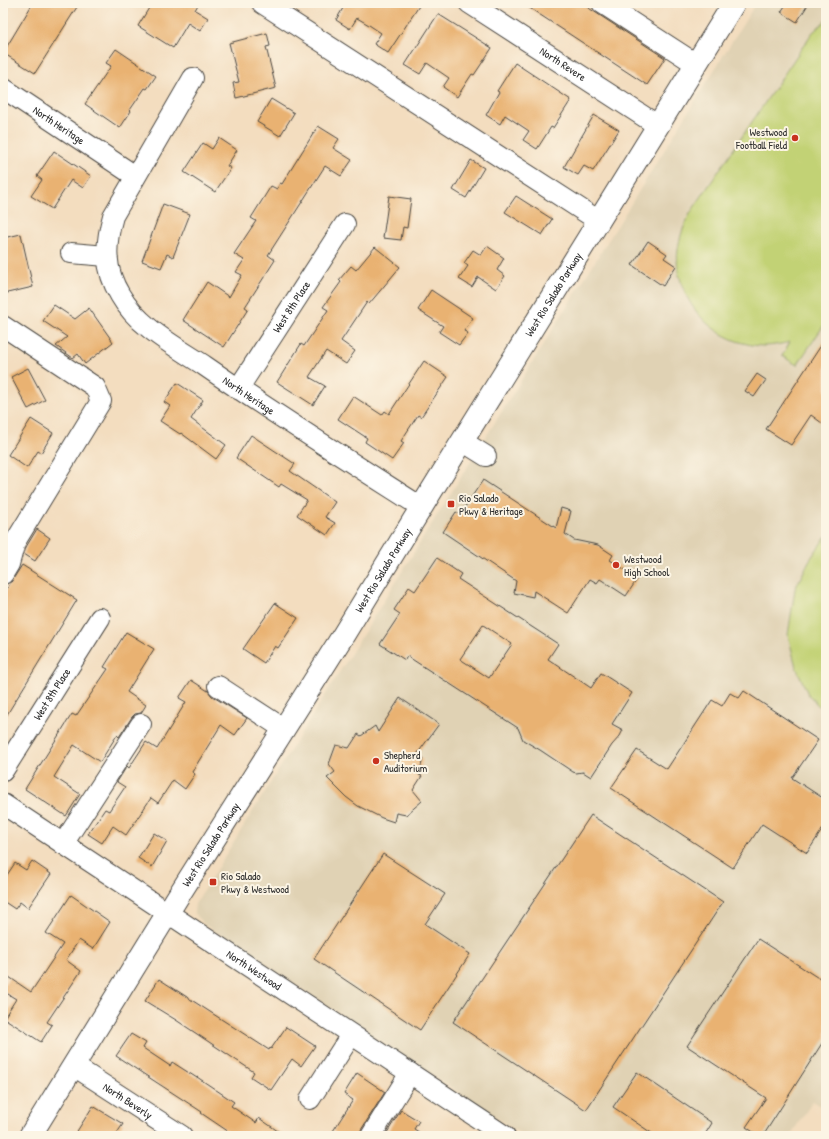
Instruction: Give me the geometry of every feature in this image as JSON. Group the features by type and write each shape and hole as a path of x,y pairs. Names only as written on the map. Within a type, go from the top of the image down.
{"main road":[{"name":"West Rio Salado Parkway","path":"30,1136 734,3"}],"street":[{"path":"262,3 555,194 599,221"},
{"path":"602,3 696,64"},
{"name":"North Revere","path":"482,6 657,125"},
{"name":"North Heritage","path":"193,78 113,216 108,233 107,256 111,277 120,295 133,314 156,332 238,389 421,507"},
{"name":"North Heritage","path":"3,88 135,176"},
{"name":"West 8th Place","path":"238,389 345,224"},
{"path":"71,253 107,256"},
{"path":"3,326 95,387 101,401 15,542 9,564 3,574"},
{"path":"462,441 486,456"},
{"name":"West 8th Place","path":"3,770 100,618"},
{"path":"218,686 284,729"},
{"path":"63,844 141,724"},
{"name":"North Westwood","path":"3,804 505,1136"},
{"path":"310,1099 351,1035"},
{"name":"North Beverly","path":"74,1066 182,1136"},
{"path":"371,1136 410,1073"}],"shaded area":[{"name":"Westwood High School","path":"756,3 826,3 826,1110 813,1101 790,1136 524,1136 205,925 197,917 194,911 195,904"}],"green space":[{"path":"826,20 826,322 797,365 782,356 790,342 766,346 749,345 724,335 703,319 687,298 678,271 677,255 684,226 691,212 812,33"},
{"path":"826,536 826,714 808,694 796,667 788,635 795,589 809,561"}],"building":[{"path":"33,3 70,3 77,7 35,73 3,53"},
{"path":"152,3 199,3 195,10 208,18 200,31 188,23 173,48 138,26"},
{"path":"346,3 421,3 388,53 374,44 381,33 369,25 357,18 350,29 336,20"},
{"path":"522,3 581,3 665,58 647,85"},
{"path":"787,3 809,3 797,22 781,12"},
{"path":"438,14 492,48 457,97 443,87 449,78 427,63 420,74 405,65"},
{"path":"267,33 270,46 266,47 276,88 236,98 233,83 239,82 229,43"},
{"path":"116,49 156,76 147,89 145,88 120,128 85,104 111,66 106,63"},
{"path":"515,63 571,100 537,149 523,140 529,131 505,115 500,124 486,115 499,92 497,91"},
{"path":"271,99 294,113 280,136 257,122"},
{"path":"594,115 619,130 593,171 584,166 578,175 564,167"},
{"path":"318,126 339,139 333,148 352,160 341,176 325,166 268,255 275,260 245,307 248,309 224,347 183,320 207,282 229,297 242,275 236,272 244,260 234,254 256,221 251,218 271,186 277,189 280,183 282,184"},
{"path":"219,138 237,150 227,166 231,168 215,192 184,172 203,143 212,149"},
{"path":"54,151 91,176 83,188 71,180 52,209 31,196 42,180 37,176"},
{"path":"471,160 484,168 466,198 453,190"},
{"path":"389,196 411,199 407,228 403,227 401,240 383,238"},
{"path":"516,196 552,219 542,235 505,212"},
{"path":"163,204 190,214 173,257 167,254 161,268 142,261"},
{"path":"21,234 33,287 3,294 3,238"},
{"path":"648,241 667,254 664,258 676,266 663,286 632,265"},
{"path":"487,246 504,258 497,270 505,276 496,289 478,277 472,287 459,279 468,266 464,263 473,250 481,255"},
{"path":"375,247 400,267 369,304 367,302 341,341 355,351 346,364 326,351 309,377 325,386 313,405 277,382 301,344 304,346 328,310 323,307 341,282 339,280 351,266 356,270"},
{"path":"431,290 473,318 464,331 468,333 459,345 439,332 443,326 418,310"},
{"path":"54,305 75,319 89,308 113,342 85,364 78,354 73,358 56,346 67,337 43,321"},
{"path":"826,338 826,426 811,415 791,445 766,429"},
{"path":"424,361 448,377 421,417 418,415 401,441 404,443 392,460 365,442 367,438 338,419 353,396 382,415 385,411 389,414"},
{"path":"28,368 45,400 28,409 11,377"},
{"path":"757,374 766,380 754,397 745,391"},
{"path":"177,383 203,400 191,419 226,445 216,459 181,433 180,434 160,421 170,406 164,402"},
{"path":"31,419 53,433 41,453 38,451 27,468 8,455"},
{"path":"251,435 295,464 290,471 335,502 325,517 335,523 327,535 297,515 307,500 281,484 279,487 236,458"},
{"path":"483,480 556,528 561,508 571,511 565,534 574,540 598,545 613,555 610,560 638,578 626,596 600,579 597,583 590,579 568,613 534,591 533,597 514,593 516,581 443,532 456,512 460,514"},
{"path":"37,529 50,538 35,561 24,554 26,547"},
{"path":"437,558 461,574 458,579 558,644 548,659 591,688 601,673 632,693 612,724 623,730 591,777 583,772 573,772 523,740 518,728 407,656 405,660 380,644 400,614 394,610 409,587 415,591","holes":["483,625 512,644 489,678 460,659"]},
{"path":"22,565 77,600 3,721 3,595"},
{"path":"275,603 298,618 278,648 275,646 264,663 243,649"},
{"path":"126,632 154,649 127,692 146,705 141,713 135,714 132,717 119,737 117,735 100,762 74,745 54,777 80,794 66,816 25,789 72,714 76,716 108,669 104,667"},
{"path":"191,680 208,691 212,696 247,718 235,735 221,725 192,772 195,774 185,789 173,780 158,803 151,798 126,835 113,826 102,843 88,834 105,809 109,811 125,787 117,782 127,766 129,768 146,742 157,749 186,702 179,698"},
{"path":"744,691 818,740 792,778 826,800 826,824 807,853 762,824 733,868 611,788 637,750 667,769 712,700 722,706 730,693 739,698"},
{"name":"Shepherd Auditorium","path":"400,698 439,724 415,757 423,758 419,775 422,776 413,790 422,801 406,815 396,813 394,822 382,818 358,806 346,797 327,778 335,772 329,764 336,745 349,748 358,734 361,736 375,726 378,732"},
{"path":"591,815 723,902 586,1110 453,1022"},
{"path":"154,833 167,841 152,867 138,858"},
{"path":"383,854 445,894 425,924 470,954 420,1030 314,959"},
{"path":"32,861 51,874 28,908 20,902 15,909 3,901 3,881 15,863 26,870"},
{"path":"71,895 110,922 93,949 79,940 66,960 81,971 47,1022 52,1025 41,1042 4,1018 16,999 3,991 3,987 9,977 31,992 63,944 46,933"},
{"path":"758,939 826,983 826,1037 763,1136 759,1136 746,1127 766,1098 687,1046"},
{"path":"159,979 269,1050 286,1027 315,1046 301,1066 292,1059 271,1090 251,1077 254,1072 145,1001"},
{"path":"131,1034 146,1043 143,1048 170,1066 172,1062 197,1077 234,1102 231,1106 256,1123 259,1118 285,1136 235,1136 201,1113 202,1112 116,1056"},
{"path":"637,1072 712,1123 704,1136 656,1136 613,1107"},
{"path":"357,1073 385,1092 361,1130 360,1136 340,1136 333,1131 353,1100 344,1094"},
{"path":"93,1106 123,1124 115,1136 74,1136"},
{"path":"401,1110 419,1121 414,1129 425,1136 385,1136"}],"place":[{"name":"Westwood Football Field","path":"795,138"},
{"name":"Rio Salado Pkwy & Heritage","path":"451,504"},
{"name":"Westwood High School","path":"616,565"},
{"name":"Shepherd Auditorium","path":"376,761"},
{"name":"Rio Salado Pkwy & Westwood","path":"213,882"}]}
